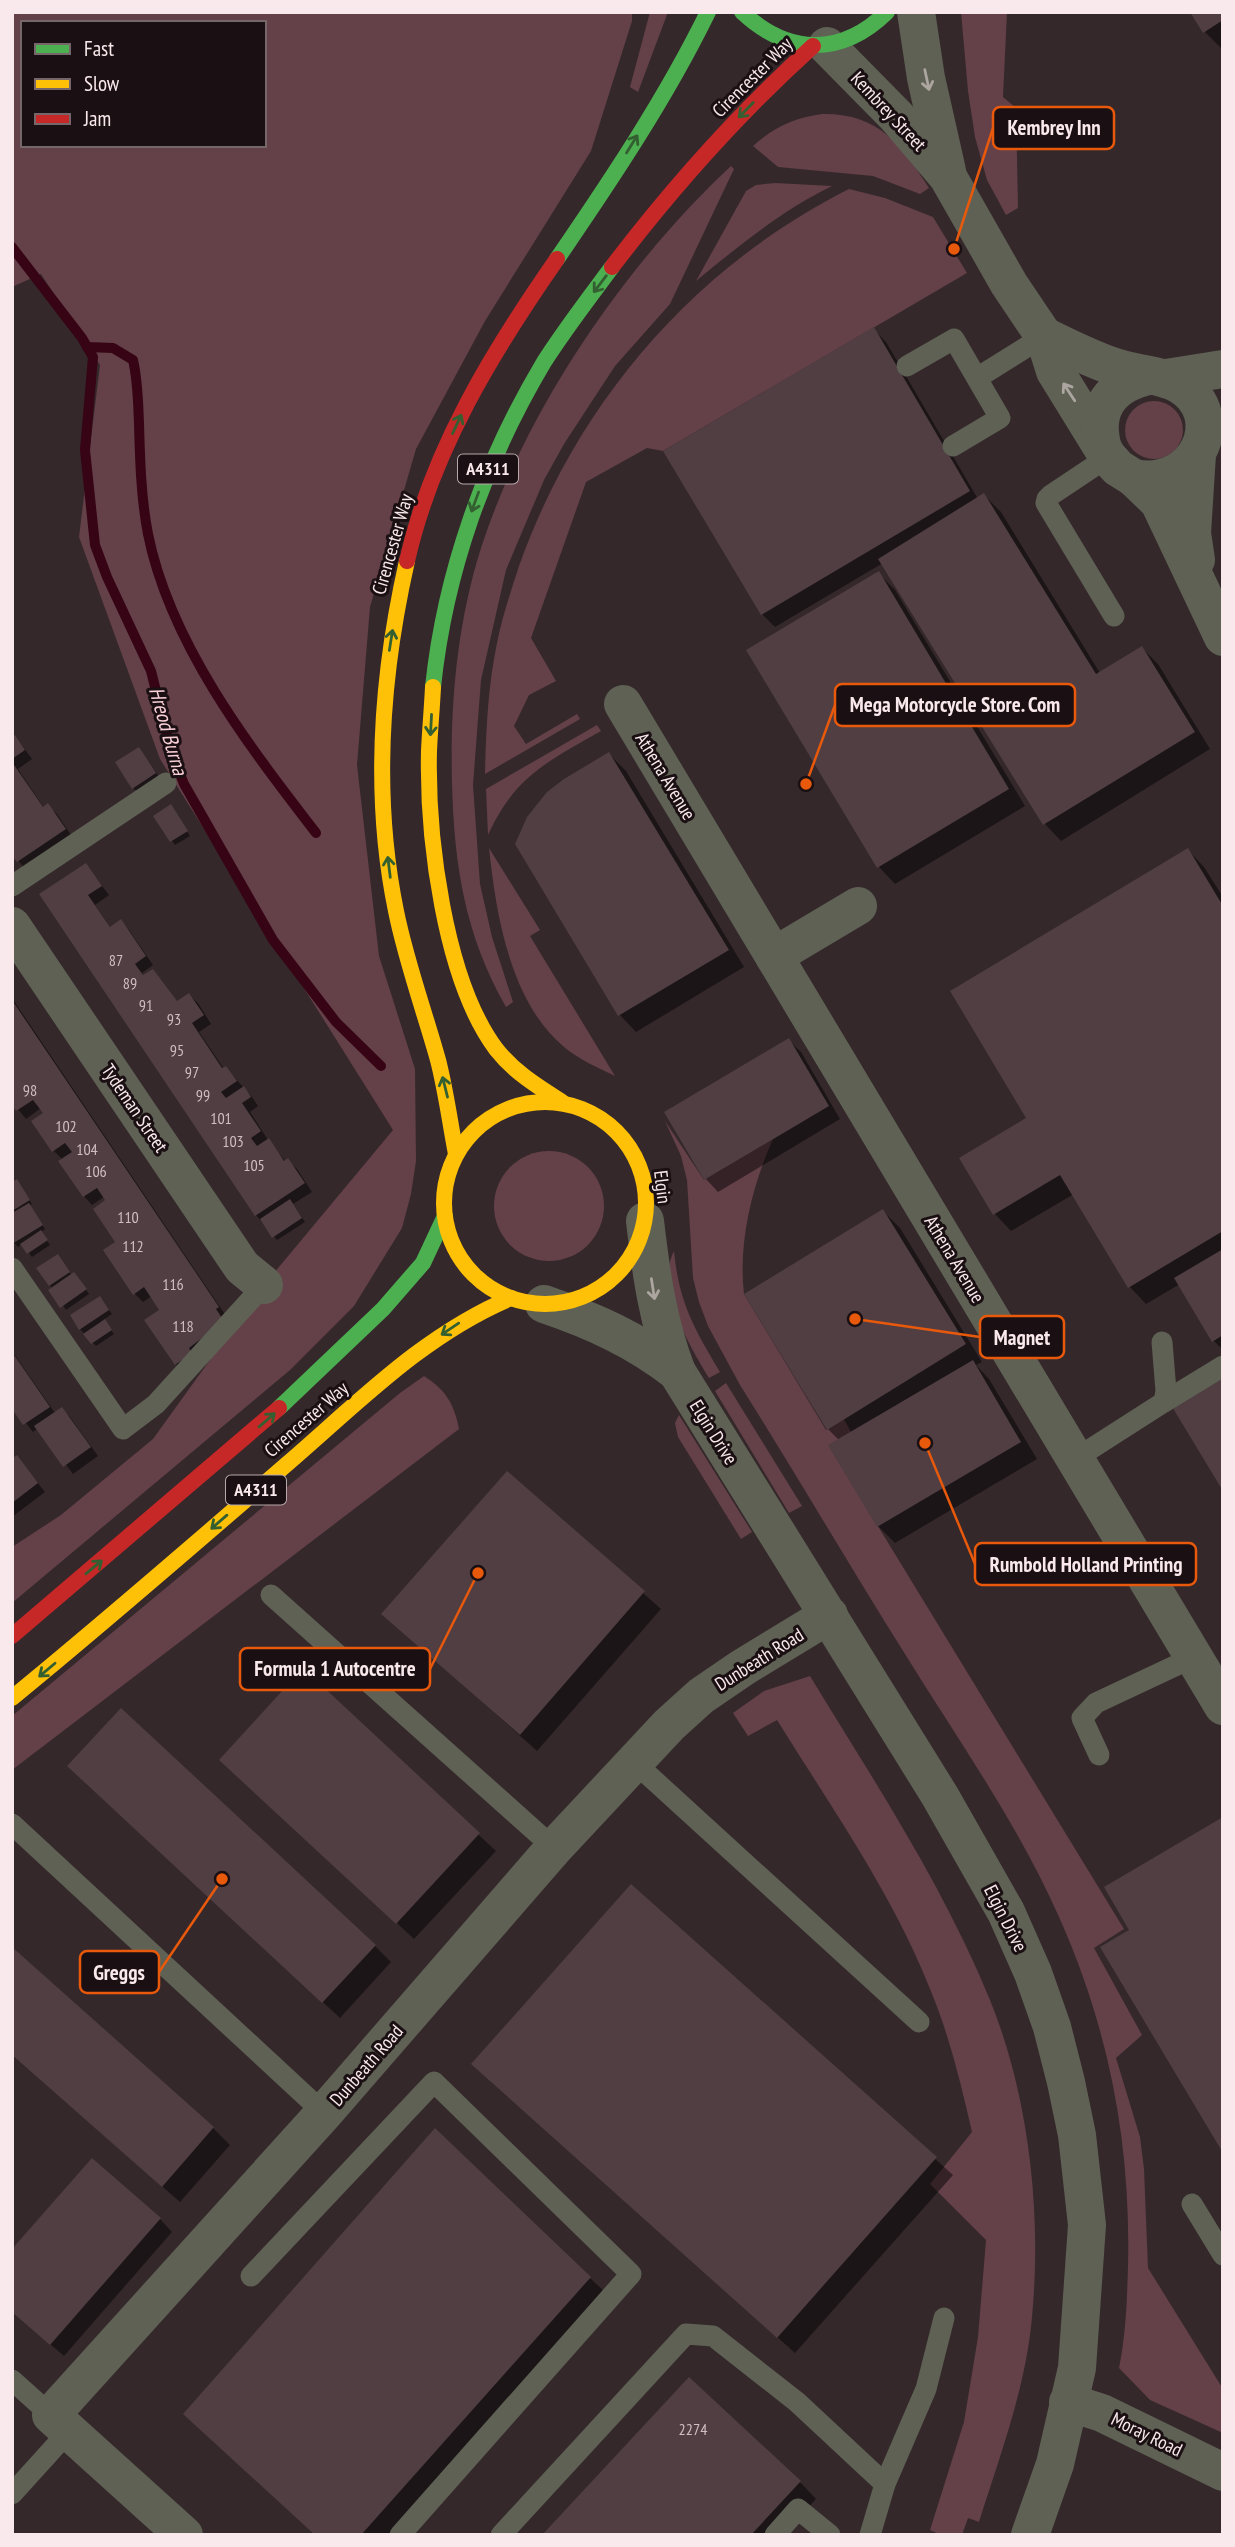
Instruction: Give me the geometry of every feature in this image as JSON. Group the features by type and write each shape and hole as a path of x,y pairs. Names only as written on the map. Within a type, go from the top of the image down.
{"main road":[{"name":"Cirencester Way","path":"456,1154 447,1098 397,917 385,825 382,735 390,643 401,583 426,498 442,456 483,373 603,191 691,48 708,12"},
{"path":"742,12 762,30 786,42 820,46"},
{"name":"A4311","path":"820,46 854,38 878,23 887,12"},
{"name":"Cirencester Way","path":"562,1102 512,1068 488,1036 467,994 452,946 437,869 430,771 435,678 450,587 466,527 488,470 515,414 545,362 636,236 699,160 781,75 820,46"},
{"name":"Elgin","path":"538,1101 562,1102 597,1115 615,1129 629,1146 638,1160 646,1188 645,1221 633,1254 610,1282 575,1300 528,1301 480,1280 466,1266 454,1246 445,1216 445,1188 456,1154 476,1129 502,1111 538,1101"},
{"name":"Cirencester Way","path":"12,1636 27,1615 262,1424 334,1358 383,1309 423,1263 445,1216"},
{"name":"Cirencester Way","path":"12,1698 394,1371 460,1322 486,1307 528,1301"}],"street":[{"name":"Kembrey Street","path":"916,12 926,78 948,177"},
{"name":"Kembrey Street","path":"820,46 896,116 948,177 1009,284 1044,336 1055,371 1115,460 1159,502 1223,637"},
{"name":"Kembrey Street","path":"1044,336 1092,358 1157,377 1188,391 1200,411 1207,439 1192,533 1199,585"},
{"path":"1207,439 1186,468 1171,477 1155,481 1115,460 1099,427 1101,413 1107,401 1124,384 1223,369"},
{"name":"Athena Avenue","path":"622,704 1223,1706"},
{"path":"774,956 858,905"},
{"name":"Tydeman Street","path":"12,926 242,1267 264,1285"},
{"name":"Elgin Drive","path":"645,1221 656,1303 663,1334 677,1372 940,1796 1006,1912 1033,1973 1052,2027 1077,2135 1087,2225 1077,2368 1055,2464 1030,2535"},
{"name":"Elgin Drive","path":"528,1301 619,1333 656,1355 677,1372"},
{"name":"Dunbeath Road","path":"60,2423 554,1848 669,1725 736,1659 829,1615"},
{"name":"Moray Road","path":"1068,2402 1102,2413 1223,2472"},
{"path":"60,2423 184,2535"}],"lane":[{"path":"977,378 1044,336"},
{"path":"907,366 954,339 977,378 1000,418 953,446"},
{"path":"1114,615 1046,503 1051,495 1115,460"},
{"path":"12,886 166,783"},
{"path":"12,1268 123,1429 156,1404 264,1285"},
{"path":"1162,1342 1166,1391 1164,1402"},
{"path":"1075,1459 1223,1366"},
{"path":"271,1595 554,1848"},
{"path":"1098,1755 1082,1718 1096,1703 1194,1657"},
{"path":"634,1762 919,2022"},
{"path":"12,1824 324,2113"},
{"path":"251,2276 433,2082 631,2274 400,2535"},
{"path":"1192,2204 1223,2255"},
{"path":"870,2535 885,2484 926,2389 944,2318"},
{"path":"501,2535 686,2334 713,2336 797,2402 885,2484"},
{"path":"12,2380 60,2423 12,2494"},
{"path":"775,2535 799,2509 830,2535"}],"shaded area":[{"path":"12,12 632,12 632,21 591,151 485,321 416,449 370,607 357,765 379,956 415,1069 416,1161 402,1228 354,1306 290,1370 12,1603 12,1547 61,1515 153,1439 264,1285 393,1130 160,759 79,537 100,365 41,274 12,287"},
{"path":"650,12 668,12 638,92 630,87"},
{"path":"961,12 1007,12 1003,97 1016,108 1018,208 1006,215 987,180 975,137"},
{"path":"822,114 842,115 873,125 898,145 929,188 920,194 873,176 778,167 753,146 785,124"},
{"path":"731,166 734,169 670,304 615,366 564,444 544,480 506,570 481,680 473,785 480,884 492,937 513,1002 506,1007 492,980 471,926 459,871 453,813 454,694 461,635 473,577 500,496 524,444 583,342 654,248"},
{"path":"775,183 832,186 778,218 696,281 746,191 756,185"},
{"path":"849,189 885,198 933,217 967,273 663,451 647,448 586,482 531,638 556,681 529,695 514,726 526,744 577,714 580,719 485,774 490,692 504,614 519,566 543,506 573,449 608,396 648,346 692,300 740,258 793,221"},
{"path":"1148,401 1160,401 1175,409 1183,424 1183,436 1175,451 1160,459 1148,459 1133,451 1125,436 1125,424 1133,409"},
{"path":"597,725 601,731 564,752 521,784 498,815 488,835 486,789"},
{"path":"489,848 540,930 530,936 615,1076 563,1046 545,1027 530,1005 509,955 496,900"},
{"path":"665,1121 704,1180 773,1139 748,1215 743,1254 744,1294 826,1430 844,1419 851,1432 829,1446 1124,1929 1094,1948 1142,2035 1116,2058 1140,2137 1148,2268 1223,2389 1223,2433 1150,2400 1119,2368 1125,2330 1128,2279 1126,2175 1121,2131 1104,2044 1076,1959 1043,1883 1006,1816 740,1385 708,1326 693,1278 687,1180 681,1156"},
{"path":"549,1151 570,1155 588,1167 600,1185 604,1206 600,1227 588,1245 570,1257 549,1261 528,1257 510,1245 498,1227 494,1206 498,1185 510,1167 528,1155"},
{"path":"674,1251 684,1301 720,1372 709,1378 677,1317 672,1299 669,1266"},
{"path":"424,1376 448,1398 459,1429 12,1770 12,1716 400,1393"},
{"path":"726,1383 802,1506 789,1513 715,1391"},
{"path":"679,1415 752,1532 741,1539 678,1437 675,1423"},
{"path":"810,1676 906,1834 971,1957 1003,2037 1023,2115 1035,2238 1035,2278 1029,2343 1011,2421 979,2522 968,2518 962,2535 941,2535 930,2530 964,2422 978,2337 986,2240 930,2184 972,2132 954,2059 930,1989 898,1919 860,1851 777,1720 748,1736 733,1713 764,1691"}],"building":[{"path":"1190,12 1223,12 1223,20 1203,33"},
{"path":"874,327 970,491 761,615 663,451"},
{"path":"984,493 1096,674 1142,646 1195,732 1043,825 878,559"},
{"path":"879,571 1009,789 877,868 746,650"},
{"path":"15,735 25,750 12,759 12,737"},
{"path":"139,747 156,773 132,789 115,762"},
{"path":"609,752 729,950 618,1016 515,844 527,817 547,792"},
{"path":"12,762 43,807 48,803 66,829 17,862 12,856"},
{"path":"171,804 188,831 170,842 153,816"},
{"path":"1188,848 1223,906 1223,1231 1128,1288 1060,1175 993,1215 959,1158 1026,1118 950,991"},
{"path":"86,863 102,886 88,895 110,927 121,919 146,956 135,964 143,975 153,969 177,1001 189,993 204,1015 192,1023 222,1068 226,1066 237,1081 221,1092 226,1098 244,1086 251,1097 242,1103 261,1131 251,1138 257,1146 269,1138 284,1161 288,1158 305,1183 255,1216 39,894"},
{"path":"12,1000 219,1307 216,1309 224,1321 189,1348 192,1353 175,1365 144,1320 159,1310 144,1287 133,1295 103,1250 115,1242 93,1209 105,1200 97,1188 83,1197 58,1161 72,1152 65,1143 52,1152 31,1121 43,1113 33,1100 16,1111 12,1105"},
{"path":"789,1038 829,1106 704,1180 664,1112"},
{"path":"17,1179 30,1200 12,1211 12,1182"},
{"path":"290,1199 302,1218 272,1238 260,1219"},
{"path":"29,1203 43,1225 12,1244 12,1213"},
{"path":"883,1209 966,1344 827,1430 744,1294"},
{"path":"41,1230 48,1240 27,1254 20,1244"},
{"path":"1223,1249 1223,1335 1212,1342 1174,1278"},
{"path":"58,1254 70,1272 49,1286 36,1268"},
{"path":"74,1272 87,1289 60,1308 48,1290"},
{"path":"100,1296 109,1310 79,1330 70,1315"},
{"path":"105,1319 112,1330 91,1344 83,1334"},
{"path":"12,1352 50,1407 23,1425 12,1409"},
{"path":"973,1360 1021,1442 877,1527 828,1445"},
{"path":"1223,1375 1223,1491 1171,1405"},
{"path":"62,1407 91,1447 63,1467 34,1426"},
{"path":"17,1455 38,1483 12,1503 12,1458"},
{"path":"507,1471 645,1591 520,1735 381,1614"},
{"path":"303,1668 480,1833 396,1924 219,1760"},
{"path":"121,1708 376,1945 322,2003 67,1766"},
{"path":"1223,1817 1223,2153 1100,1947 1129,1930 1104,1887"},
{"path":"631,1884 937,2157 777,2338 471,2064"},
{"path":"12,1947 214,2127 162,2187 12,2055"},
{"path":"435,2128 591,2277 361,2535 315,2535 183,2414"},
{"path":"92,2158 161,2218 50,2345 12,2312 12,2249"},
{"path":"689,2377 801,2481 751,2535 542,2535"}],"waterway":[{"name":"Hreod Burna","path":"12,247 82,338 93,357 85,450 95,545 151,671 171,751 184,784 273,940 336,1022 381,1066"},
{"name":"Hreod Burna","path":"87,347 113,348 133,360 138,392 141,479 148,534 174,615 193,654 239,729 316,833"}],"traffic: fast":[{"path":"557,259 656,107 708,12"},
{"path":"742,12 778,36 796,43 814,45 851,37 887,12"},
{"path":"433,687 447,602 458,560 471,518 503,438 544,362 612,267"},
{"path":"279,1408 383,1309 423,1263 445,1216"}],"traffic: slow":[{"path":"407,561 386,691 382,779 384,823 400,930 438,1060 456,1154"},
{"path":"433,687 429,751 431,824 442,906 463,985 478,1020 496,1049 518,1072 562,1102"},
{"path":"545,1102 584,1109 617,1131 639,1164 646,1203 639,1242 617,1275 584,1297 545,1304 506,1297 473,1275 451,1242 444,1203 451,1164 473,1131 506,1109 545,1102"},
{"path":"12,1698 393,1372 449,1331 511,1298"}],"traffic: jam":[{"path":"612,267 708,152 813,46"},
{"path":"407,561 432,480 467,403 510,329 557,259"},
{"path":"12,1636 279,1408"}],"place":[{"name":"Kembrey Inn","path":"954,249"},
{"name":"Mega Motorcycle Store. Com","path":"806,784"},
{"name":"Magnet","path":"855,1319"},
{"name":"Rumbold Holland Printing","path":"925,1443"},
{"name":"Formula 1 Autocentre","path":"478,1573"},
{"name":"Greggs","path":"222,1879"}]}
